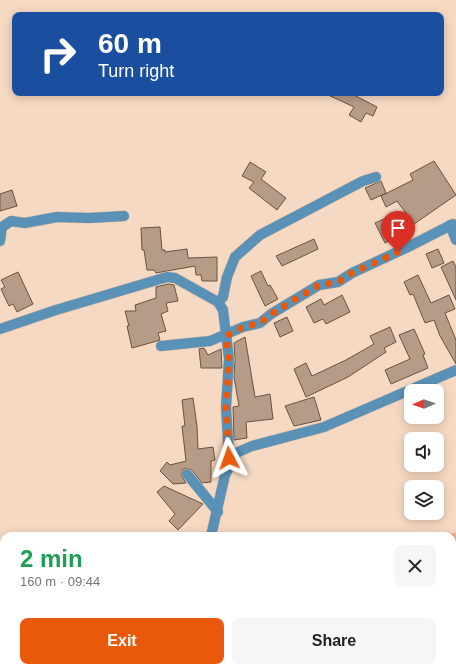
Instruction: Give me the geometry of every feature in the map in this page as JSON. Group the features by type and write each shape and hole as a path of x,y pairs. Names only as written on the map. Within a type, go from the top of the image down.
{"street":[{"path":"218,302 223,297 227,277 235,257 260,235 363,181 376,177"},
{"path":"0,241 2,227 12,221 25,223 57,217 89,218 124,216"},
{"path":"161,346 210,341 226,336 243,327 260,323 271,314 319,285 338,282 352,273 452,225 456,240"},
{"path":"0,329 56,310 167,277 175,278 218,302 223,310 229,359 226,407 229,458 218,512 212,532"},
{"path":"225,475 236,453 252,446 324,427 456,370"},
{"path":"187,474 218,512"}],"building":[{"path":"330,96 356,96 377,107 373,116 366,113 361,122 349,115 354,107"},
{"path":"434,161 456,195 414,224 397,201 386,207 381,196 413,180 410,174"},
{"path":"250,162 266,172 261,179 286,198 277,210 249,188 254,182 242,176"},
{"path":"381,181 386,193 371,200 365,188"},
{"path":"12,190 17,206 0,211 0,194"},
{"path":"384,219 394,238 385,243 375,223"},
{"path":"160,227 162,250 165,250 165,252 187,249 188,258 217,257 217,281 202,281 201,275 196,275 195,266 156,273 154,270 147,270 144,250 142,250 141,228"},
{"path":"314,239 318,249 282,266 276,256"},
{"path":"438,249 444,263 432,268 426,254"},
{"path":"453,261 456,267 456,300 441,267"},
{"path":"261,271 268,286 270,285 278,299 265,306 251,276"},
{"path":"18,272 33,304 17,312 13,304 9,306 1,289 5,287 1,280"},
{"path":"418,275 431,303 449,295 455,309 445,313 456,340 456,364 440,336 434,320 425,323 413,294 410,295 404,282"},
{"path":"168,284 174,285 178,301 166,303 168,311 161,314 166,331 158,333 160,340 132,348 125,311 136,311 135,305 156,298 156,287"},
{"path":"342,295 350,312 326,324 323,319 314,323 306,307 321,299 324,305"},
{"path":"287,317 293,331 280,337 274,323"},
{"path":"390,327 396,342 384,348 386,352 348,377 306,397 294,369 306,363 312,376 346,360 374,344 370,336"},
{"path":"414,329 425,354 423,355 428,368 391,384 385,370 410,359 399,335"},
{"path":"245,337 255,397 270,394 273,419 246,422 247,438 234,440 233,407 239,406 234,377 234,343"},
{"path":"204,348 208,355 221,349 222,368 201,368 199,349"},
{"path":"314,397 321,420 294,426 285,406"},
{"path":"193,398 197,426 198,449 213,447 215,460 211,461 211,482 202,483 192,470 186,468 183,469 181,475 186,483 173,484 160,471 167,462 170,465 186,461 182,426 185,426 182,400"},
{"path":"164,486 203,504 178,530 169,521 175,514 157,492"}],"route":[{"path":"229,458 226,407 229,359 226,336 243,327 260,323 271,314 319,285 338,282 352,273 398,252"}]}
